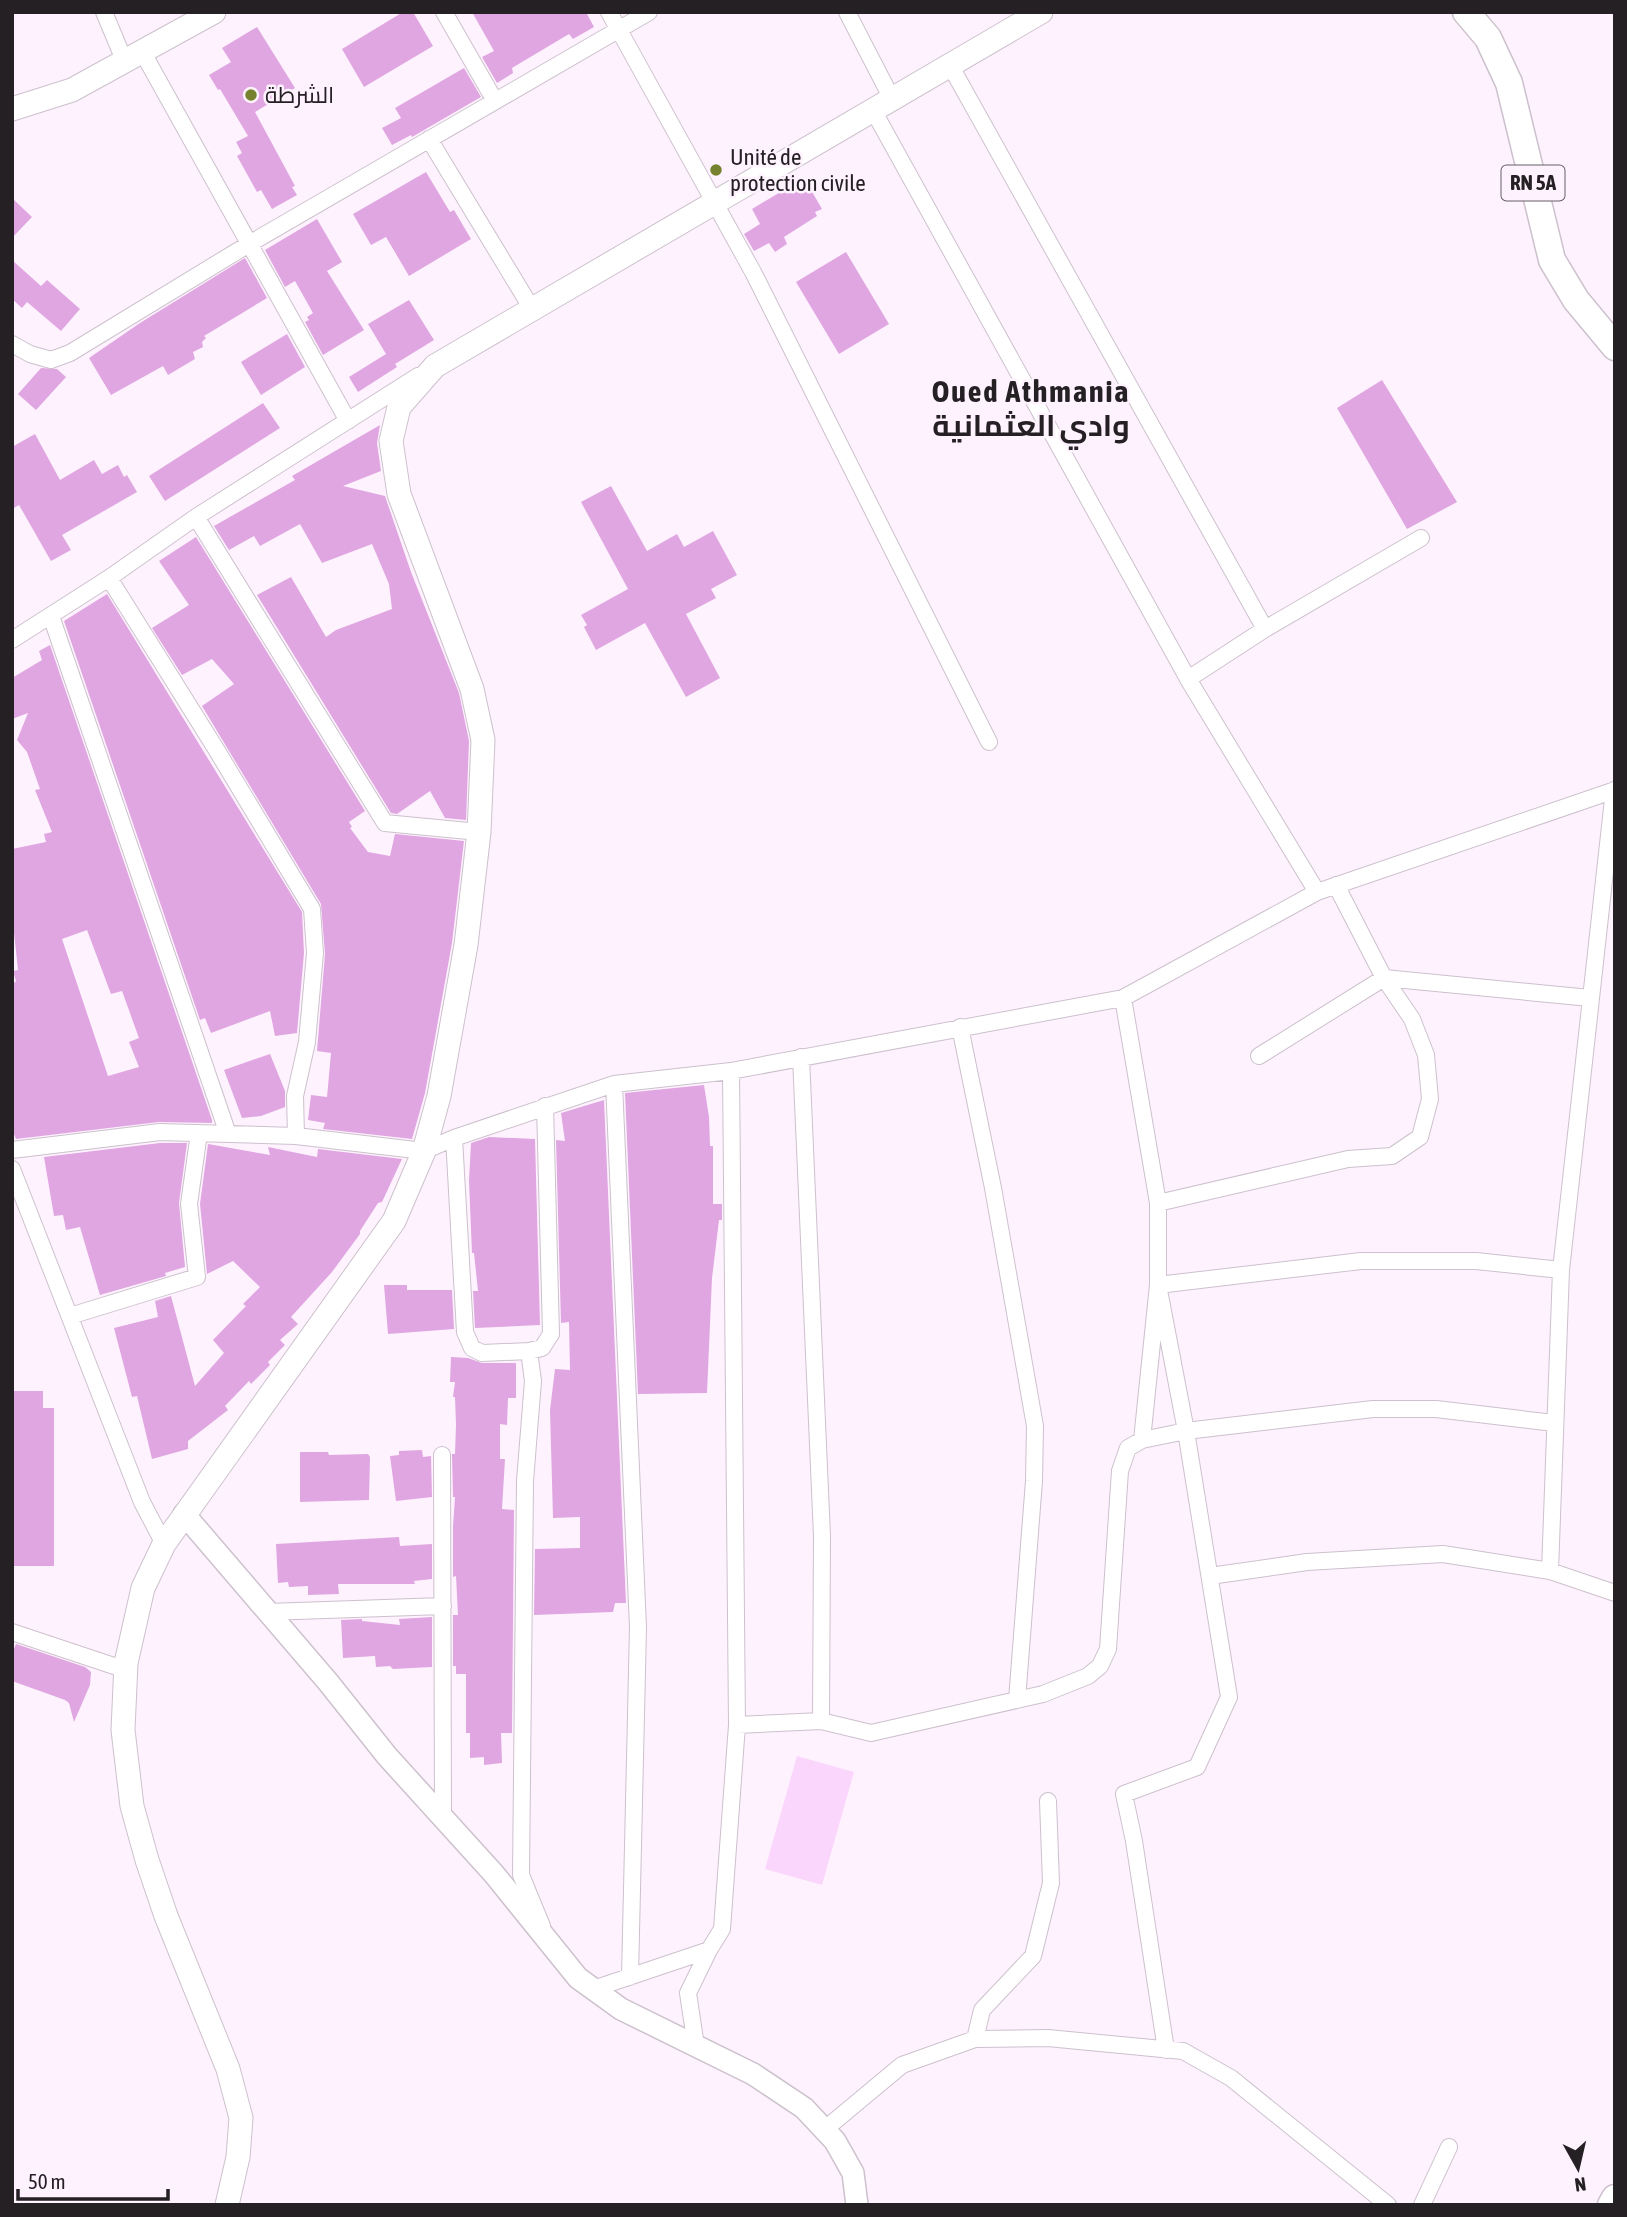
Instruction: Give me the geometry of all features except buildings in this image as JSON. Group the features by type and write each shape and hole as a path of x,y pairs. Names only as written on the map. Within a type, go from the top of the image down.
{"main road":[{"path":"12,109 72,90 214,12"},
{"path":"227,2205 238,2157 241,2118 228,2069 166,1916 132,1805 123,1730 126,1670 144,1588 164,1544 394,1221 424,1151 439,1096 467,945 479,832 483,740 472,689 399,494 391,441 399,407 435,366 1041,12"},
{"name":"RN 5A","path":"1466,12 1488,38 1509,83 1552,260 1576,300 1615,348"},
{"path":"1611,2205 1615,2198"}],"street":[{"path":"104,12 249,244 348,421"},
{"path":"443,12 495,101"},
{"path":"609,12 760,284 989,742"},
{"path":"12,344 30,354 51,360 70,353 249,244 649,12"},
{"path":"847,12 883,105 1188,679 1317,891"},
{"path":"950,65 1265,629"},
{"path":"429,139 532,309"},
{"path":"12,640 109,578 196,517 435,366"},
{"path":"196,517 384,823 479,832"},
{"path":"1188,679 1265,629 1421,538"},
{"path":"109,578 312,909 315,953 307,1042 295,1096 296,1136"},
{"path":"51,616 228,1135"},
{"path":"12,1150 160,1132 296,1136 424,1151 454,1138 614,1084 731,1071 1123,998 1317,891 1614,790 1561,1270 1550,1571"},
{"path":"1158,1203 1348,1159 1392,1156 1420,1136 1430,1098 1426,1055 1412,1019 1384,978 1336,885"},
{"path":"1259,1056 1384,978 1590,998"},
{"path":"1123,998 1158,1203 1158,1285 1142,1440"},
{"path":"960,1027 994,1195 1035,1426 1034,1481 1017,1700"},
{"path":"801,1057 822,1536 821,1721"},
{"path":"696,2046 688,1993 722,1929 737,1725 731,1071"},
{"path":"614,1084 638,1627 631,1977"},
{"path":"454,1138 465,1332 472,1348 482,1353 542,1348 551,1334 545,1106"},
{"path":"70,1317 197,1278 189,1204 198,1133"},
{"path":"12,1169 142,1502 164,1544"},
{"path":"1158,1285 1361,1261 1476,1261 1561,1270"},
{"path":"1158,1285 1186,1431 1229,1697 1197,1767 1124,1794 1134,1841 1166,2050"},
{"path":"529,1351 533,1381 525,1481 521,1875 547,1939"},
{"path":"737,1725 821,1721 871,1733 1043,1694 1088,1676 1100,1667 1108,1649 1120,1471 1128,1448 1142,1440 1186,1431 1373,1409 1436,1409 1554,1423"},
{"path":"442,1455 443,1818"},
{"path":"184,1514 387,1756 494,1874 578,1978 621,2009 753,2074 804,2108 835,2141 852,2173 857,2205"},
{"path":"1209,1576 1307,1562 1443,1554 1550,1571 1615,1593"},
{"path":"267,1612 443,1605"},
{"path":"12,1632 126,1670"},
{"path":"975,2039 982,2010 1033,1956 1051,1883 1048,1801"},
{"path":"593,1989 709,1950"},
{"path":"824,2130 902,2065 975,2039 1048,2038 1183,2051 1231,2078 1388,2205"},
{"path":"1422,2205 1449,2147"}],"shaded area":[{"path":"797,1756 854,1772 822,1885 765,1869"}],"place":[{"name":"الشرطة","path":"251,95"},
{"name":"Unité de protection civile","path":"716,170"}],"district":[{"name":"Oued Athmania وادي العثمانية","path":"1031,409"}]}
